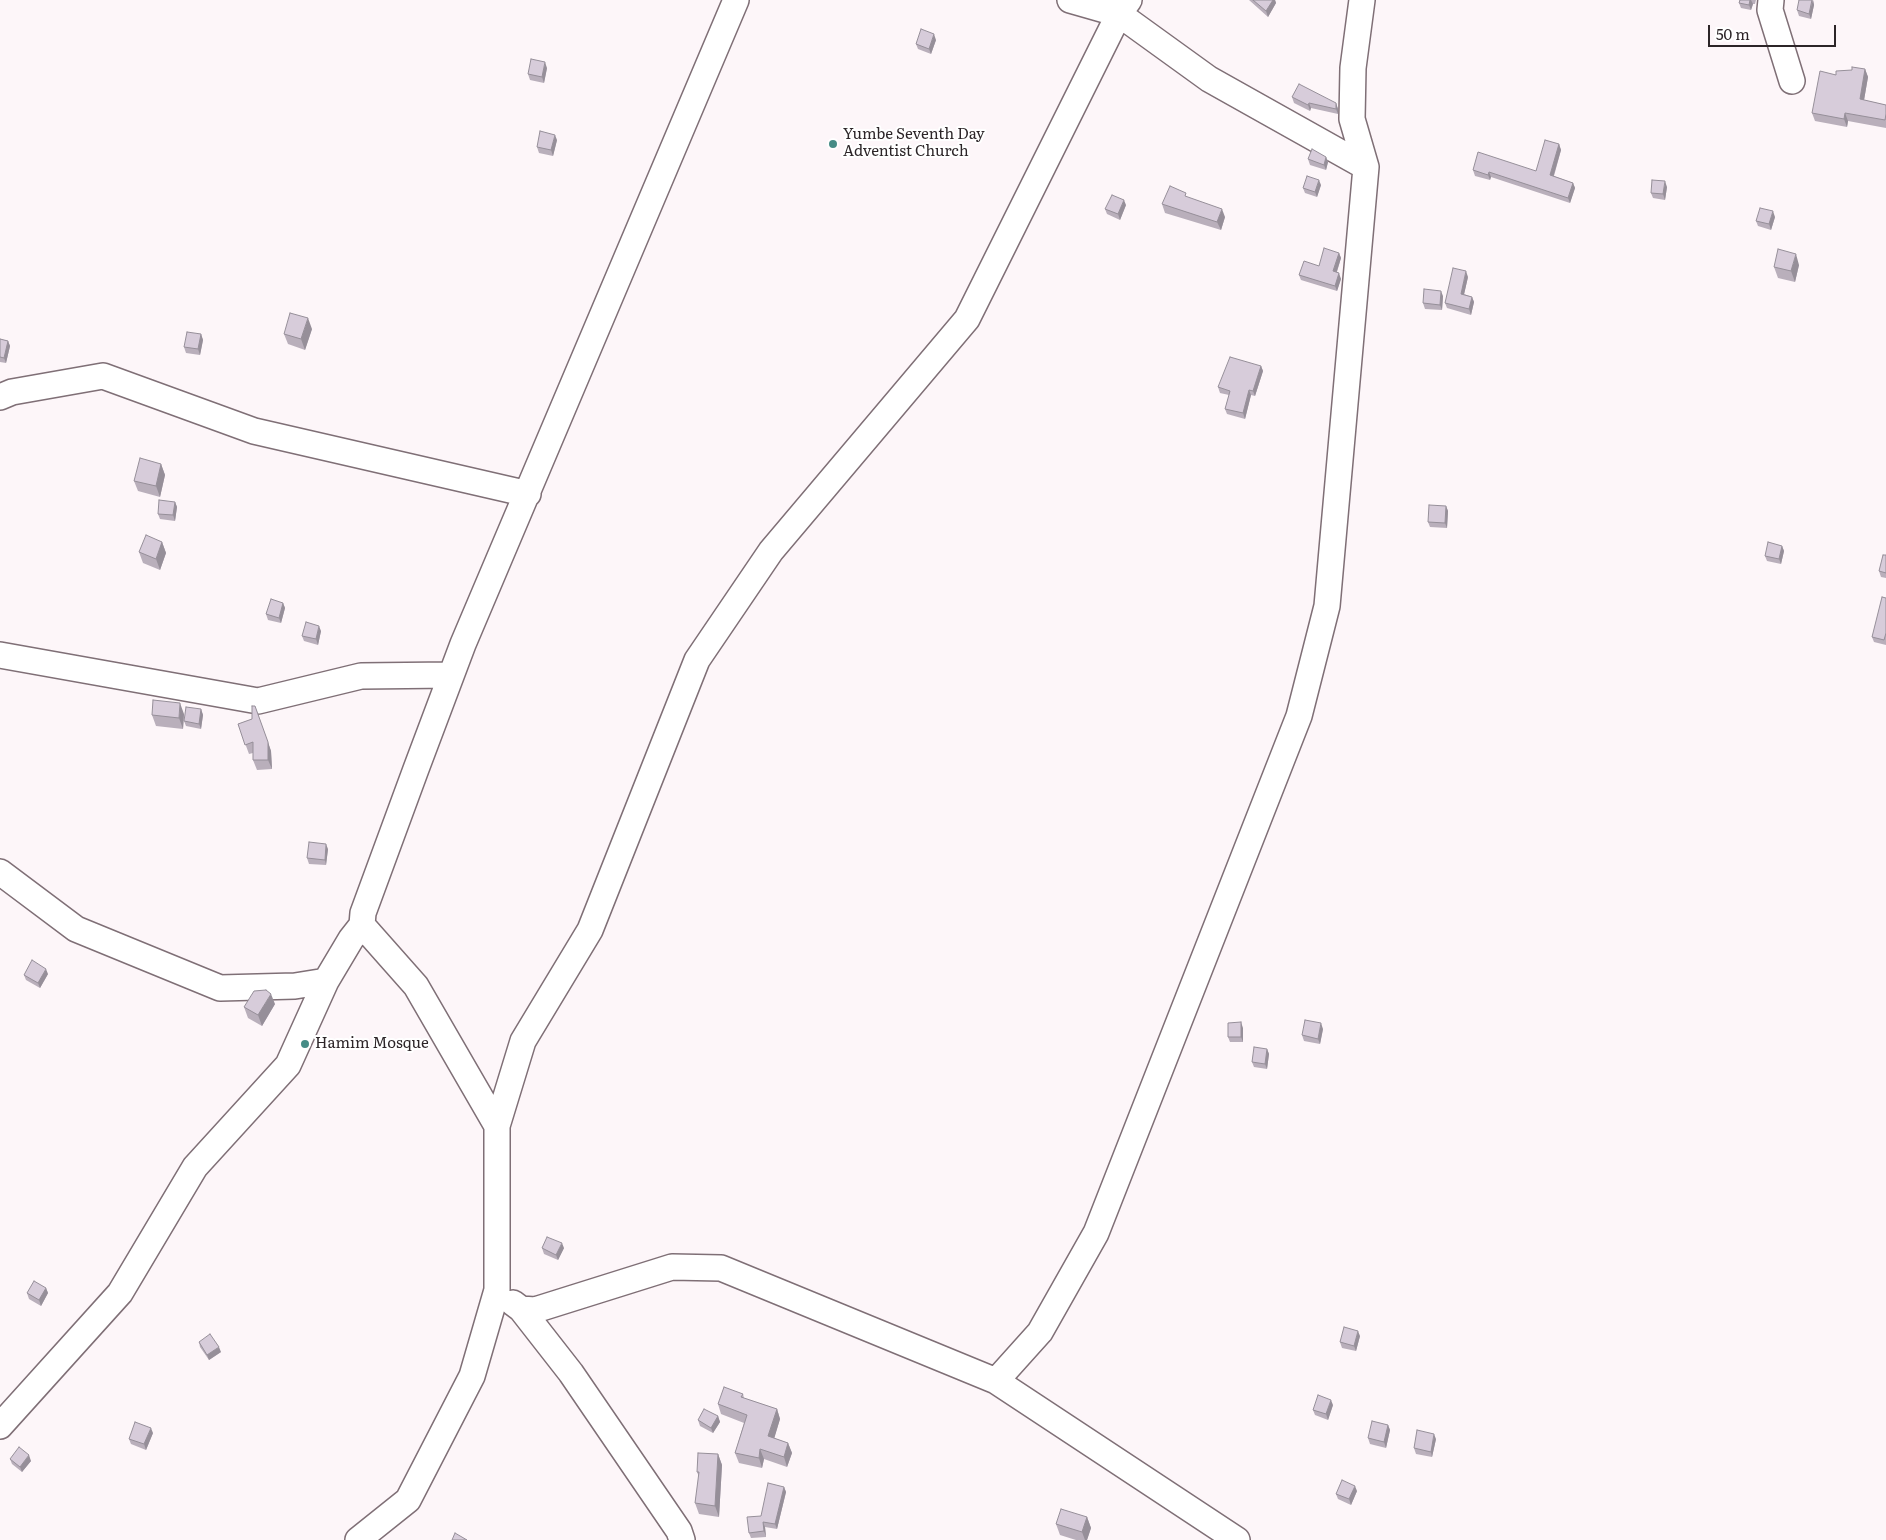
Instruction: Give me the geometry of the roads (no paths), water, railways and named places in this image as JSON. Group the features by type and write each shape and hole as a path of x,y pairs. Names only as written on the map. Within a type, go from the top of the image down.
{"street":[{"path":"0,1426 120,1293 195,1167 288,1065 326,981 351,939 362,925 366,906 452,675 736,0"},
{"path":"1070,0 1124,7 1209,79 1366,167"},
{"path":"996,1381 1040,1332 1096,1233 1299,716 1327,606 1366,167 1352,119 1353,68 1362,0"},
{"path":"1771,0 1770,10 1792,82"},
{"path":"358,1540 408,1500 472,1376 497,1290 497,1126 522,1041 590,930 696,660 771,552 967,319 1124,7"},
{"path":"0,398 12,392 103,376 254,431 528,494"},
{"path":"0,655 258,701 362,676 452,675"},
{"path":"0,872 76,929 220,988 295,986 326,981"},
{"path":"362,925 416,986 497,1126"},
{"path":"521,1309 535,1310 672,1267 721,1268 996,1381 1237,1540"},
{"path":"497,1290 521,1309 571,1373 679,1531 682,1540"}],"place":[{"name":"Yumbe Seventh Day Adventist Church","path":"833,144"},
{"name":"Hamim Mosque","path":"305,1044"}]}
